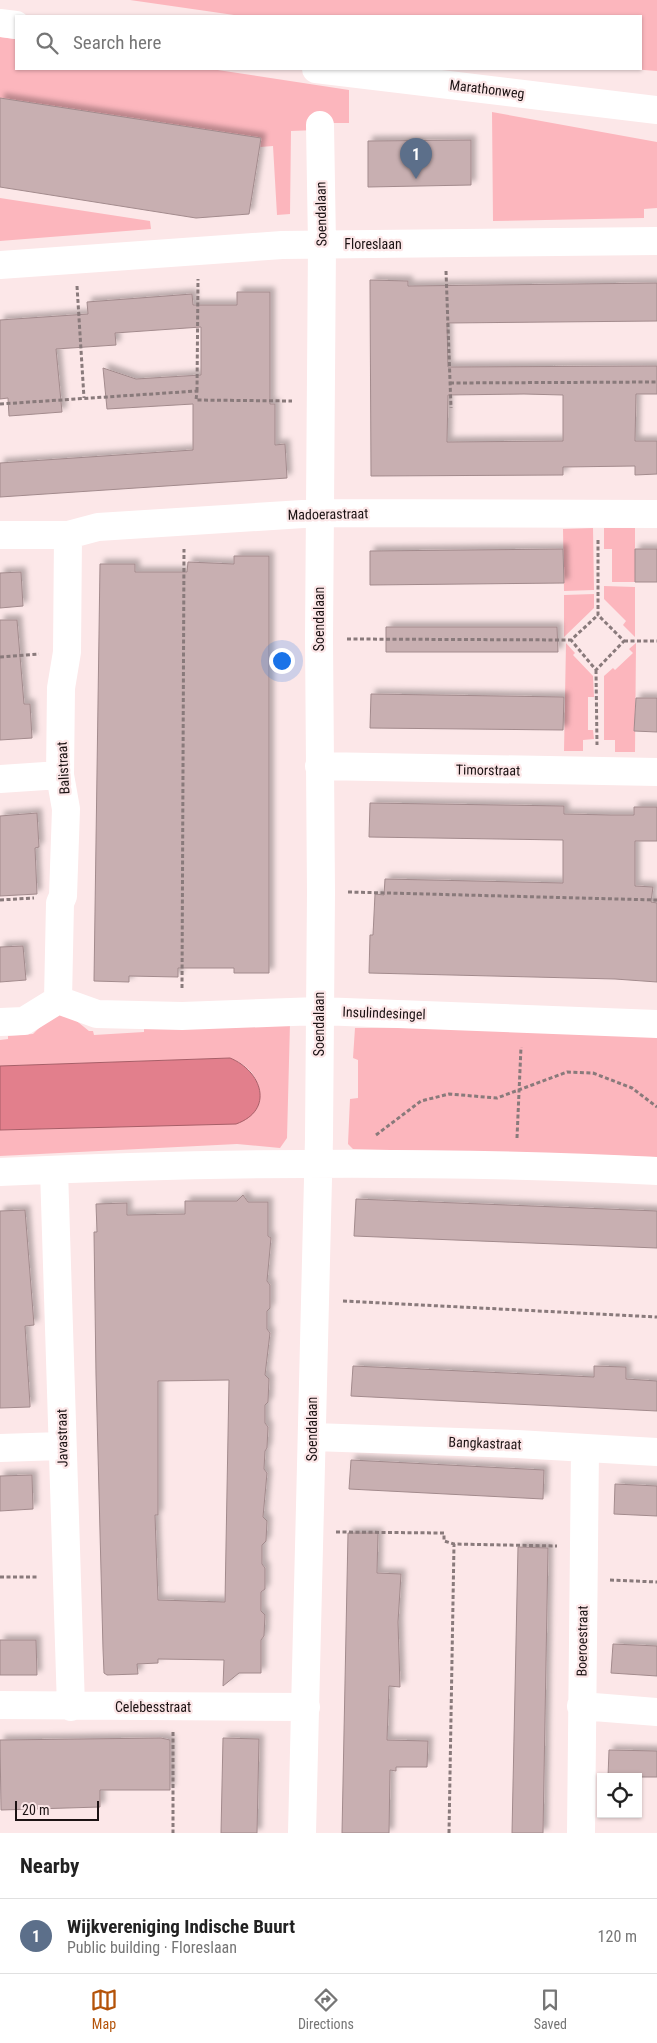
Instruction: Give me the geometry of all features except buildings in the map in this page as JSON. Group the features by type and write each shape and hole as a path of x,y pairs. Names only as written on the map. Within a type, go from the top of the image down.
{"street":[{"path":"0,23 15,26"},
{"name":"Marathonweg","path":"324,70 657,110"},
{"name":"Soendalaan","path":"302,1833 313,1437 321,892 318,766 322,244 320,126"},
{"name":"Floreslaan","path":"0,265 282,245 657,241"},
{"name":"Madoerastraat","path":"0,535 68,535 98,527 319,513 657,514"},
{"name":"Balistraat","path":"58,1000 60,903 63,896 66,809 60,775 61,688 67,652 68,535"},
{"name":"Timorstraat","path":"318,766 657,772"},
{"path":"0,779 60,775"},
{"path":"0,1022 24,1021 58,1000"},
{"name":"Insulindesingel","path":"58,1000 97,1014 182,1016 319,1011 657,1024"},
{"path":"0,1172 318,1162 516,1164 657,1171"},
{"name":"Javastraat","path":"54,1170 60,1344 61,1446 71,1706"},
{"name":"Bangkastraat","path":"313,1437 517,1444 657,1452"},
{"path":"0,1448 61,1446"},
{"name":"Boeroestraat","path":"581,1833 585,1449"},
{"name":"Celebesstraat","path":"0,1705 306,1707"},
{"path":"581,1706 657,1712"}],"path":[{"path":"446,243 451,408"},
{"path":"198,252 196,400 320,402"},
{"path":"76,260 84,398"},
{"path":"450,383 657,382"},
{"path":"0,404 196,391"},
{"path":"598,515 598,615 624,641 657,641"},
{"path":"182,1016 184,521"},
{"path":"318,639 571,640 598,615"},
{"path":"571,640 596,670 598,772"},
{"path":"596,670 624,641"},
{"path":"0,657 67,652"},
{"path":"321,892 657,900"},
{"path":"516,1164 522,1018"},
{"path":"371,1138 421,1101 449,1094 497,1098 519,1092 567,1072 593,1073 632,1088 657,1107"},
{"path":"315,1300 657,1317"},
{"path":"311,1531 444,1534 444,1541 454,1544 583,1547"},
{"path":"449,1833 454,1544"},
{"path":"0,1577 66,1576"},
{"path":"583,1578 657,1582"},
{"path":"173,1707 173,1833"}],"shaded area":[{"path":"130,0 657,0 657,71 642,70 642,15 234,15"},
{"path":"0,37 15,39 15,70 218,70 349,90 349,123 317,123 316,130 291,131 290,214 277,215 273,146 260,147 261,138 0,98"},
{"path":"492,112 657,142 657,208 644,209 644,218 493,221"},
{"path":"0,198 150,221 151,229 0,241"},
{"path":"593,528 594,590 564,591 563,529"},
{"path":"604,528 635,528 635,582 612,582 612,549 604,549"},
{"path":"604,586 635,587 635,637 623,625 626,621 604,599"},
{"path":"594,594 594,608 564,637 564,595"},
{"path":"566,643 575,653 573,655 593,676 594,697 588,697 588,730 593,730 594,739 583,740 583,751 564,751"},
{"path":"636,643 635,752 615,752 615,740 604,740 604,676 613,668 615,670 633,653 629,649"},
{"path":"68,1014 89,1031 93,1031 94,1035 144,1032 144,1029 290,1023 287,1138 280,1148 237,1144 0,1156 0,1130 86,1127 260,1093 254,1075 246,1067 230,1058 0,1066 0,1040 8,1039 8,1036 33,1034 52,1015"},
{"path":"355,1028 512,1028 657,1036 657,1157 353,1149 348,1144 350,1099 358,1098 358,1060 353,1058"},
{"path":"230,1058 250,1072 260,1091 260,1100 256,1110 248,1118 236,1124 0,1130 0,1066"}],"place":[{"name":"Wijkvereniging Indische Buurt","path":"416,179"}]}
